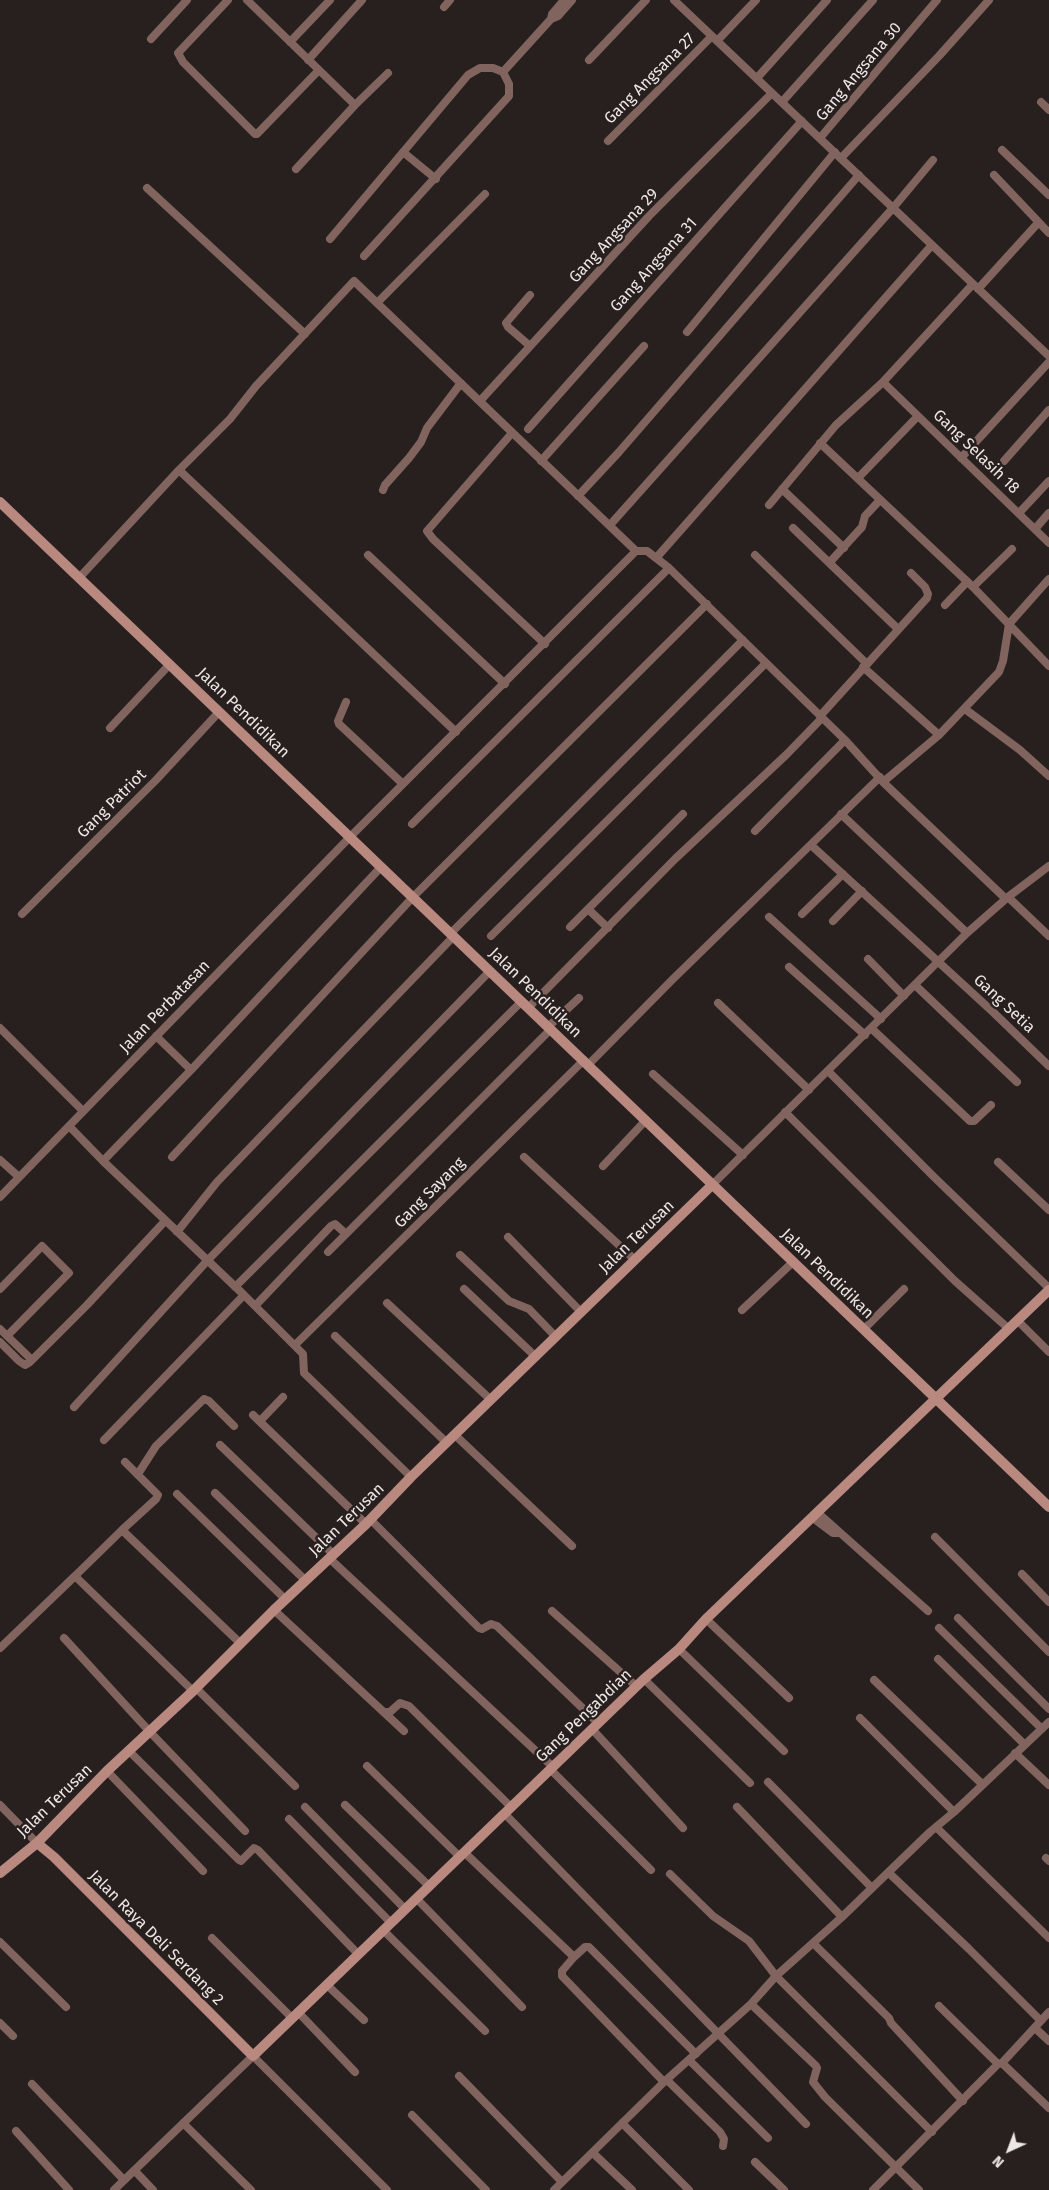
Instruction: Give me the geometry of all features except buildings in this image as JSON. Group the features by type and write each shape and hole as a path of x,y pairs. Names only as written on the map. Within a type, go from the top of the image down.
{"street":[{"path":"150,38 187,0"},
{"path":"228,0 179,50 179,58 254,134 257,134 319,70"},
{"path":"247,0 355,105"},
{"path":"290,42 330,0"},
{"path":"308,60 362,0"},
{"path":"444,7 450,0"},
{"path":"551,19 552,14 564,0"},
{"path":"503,72 551,19 558,16 572,0"},
{"path":"588,60 646,0"},
{"name":"Gang Angsana 27","path":"608,141 756,0"},
{"path":"757,78 827,0"},
{"path":"782,102 873,0"},
{"name":"Gang Angsana 30","path":"820,138 938,0"},
{"path":"841,158 939,56 989,0"},
{"path":"676,1 1049,356"},
{"path":"330,239 468,75 480,68 493,68 503,72 509,84 509,96 436,179 364,256"},
{"path":"296,169 355,105 388,73"},
{"name":"Gang Angsana 29","path":"480,401 649,216 772,94"},
{"path":"1041,102 1049,110"},
{"name":"Gang Angsana 31","path":"528,429 802,121"},
{"path":"1002,150 1049,195"},
{"path":"403,152 436,179"},
{"path":"687,332 835,152"},
{"path":"610,526 893,208 933,160"},
{"path":"994,174 1049,233"},
{"path":"578,496 626,444 859,175"},
{"path":"147,188 305,334"},
{"path":"377,303 485,194"},
{"path":"769,505 836,424 882,382 1038,223"},
{"path":"657,557 932,245"},
{"path":"79,578 179,470 230,420 256,386 354,281 636,552 647,551 669,568 845,740 882,780 1049,936"},
{"path":"530,295 507,319 506,323 508,327 530,346"},
{"path":"541,461 644,346"},
{"path":"961,458 1049,362"},
{"name":"Gang Selasih 18","path":"882,382 1049,542"},
{"path":"383,490 385,485 421,442 427,428 461,383"},
{"path":"1004,461 1049,410"},
{"path":"858,478 918,416"},
{"path":"512,433 427,531 433,539 545,644"},
{"path":"820,443 970,584 1049,666"},
{"path":"179,470 456,732"},
{"path":"1019,513 1049,481"},
{"path":"782,489 844,548"},
{"path":"830,562 864,525 865,516 880,500"},
{"name":"Jalan Pendidikan","path":"0,502 1049,1507"},
{"path":"1035,529 1049,513"},
{"path":"793,528 898,629"},
{"path":"945,605 1012,549"},
{"name":"Jalan Perbatasan","path":"0,1197 350,837 636,552"},
{"path":"368,555 505,684"},
{"path":"755,555 865,665 939,735"},
{"path":"412,824 669,568"},
{"path":"235,1287 525,1004 608,928 674,859 821,717 865,665 924,602 928,594 925,587 911,573"},
{"path":"1009,624 1049,579"},
{"path":"172,1157 413,897 707,604"},
{"name":"Gang Sayang","path":"295,1345 841,814 939,735 965,709 1002,668 1009,624"},
{"path":"177,1232 217,1182 452,934 744,640"},
{"path":"110,728 170,664"},
{"path":"491,936 766,664"},
{"path":"346,702 338,721 340,724 403,784"},
{"path":"965,709 1020,750 1049,776"},
{"name":"Gang Patriot","path":"22,914 156,780 219,712"},
{"path":"754,831 845,740"},
{"path":"570,927 683,814"},
{"path":"841,814 967,933"},
{"name":"Gang Setia","path":"811,845 1049,1066"},
{"path":"712,1185 967,933 1007,898 1049,866"},
{"path":"103,1161 382,867"},
{"path":"802,914 844,874"},
{"path":"833,921 862,891"},
{"path":"588,909 608,928"},
{"path":"769,917 880,1019"},
{"path":"868,959 904,996"},
{"path":"789,967 865,1035"},
{"path":"74,1407 207,1261 490,971"},
{"path":"915,985 1017,1082"},
{"path":"328,1252 579,998"},
{"path":"718,1003 809,1090"},
{"path":"0,1028 83,1111"},
{"path":"871,1028 970,1121 974,1121 990,1105"},
{"path":"156,1036 191,1070"},
{"path":"828,1071 1049,1289"},
{"path":"653,1074 743,1155"},
{"path":"785,1112 955,1281 1009,1329"},
{"path":"603,1166 646,1120"},
{"path":"69,1126 295,1345 303,1354 304,1373 411,1478"},
{"path":"524,1157 635,1260"},
{"path":"0,1160 19,1178"},
{"path":"998,1162 1049,1210"},
{"name":"Jalan Terusan","path":"0,1873 37,1843 107,1771 195,1689 285,1599 368,1521 712,1185"},
{"path":"0,1342 25,1365 32,1360 165,1221"},
{"path":"255,1306 331,1226 335,1224 346,1234"},
{"path":"508,1237 581,1312"},
{"path":"0,1289 42,1246 69,1273 7,1336"},
{"path":"460,1255 509,1301 529,1309 556,1337"},
{"path":"742,1310 793,1262"},
{"path":"464,1289 536,1357"},
{"name":"Gang Pengabdian","path":"253,2056 640,1682 679,1649 706,1619 816,1516 1049,1289"},
{"path":"864,1329 904,1290"},
{"path":"104,1440 244,1295"},
{"path":"386,1303 491,1400"},
{"path":"1018,1321 1049,1352"},
{"path":"0,1329 32,1360"},
{"path":"335,1336 447,1443"},
{"path":"260,1421 283,1397"},
{"path":"138,1474 156,1446 204,1399 209,1401 234,1426"},
{"path":"253,1415 368,1521 479,1628 482,1629 491,1624 497,1626 595,1726 683,1828"},
{"path":"455,1435 572,1546"},
{"path":"220,1445 331,1556 552,1768 651,1870"},
{"path":"0,1648 156,1499 158,1495 125,1462"},
{"path":"215,1493 305,1580"},
{"path":"177,1494 285,1599"},
{"path":"816,1516 833,1533 840,1533 928,1611"},
{"path":"122,1530 240,1643"},
{"path":"935,1537 1049,1652"},
{"path":"1022,1574 1049,1602"},
{"path":"75,1576 295,1786"},
{"path":"274,1610 404,1731"},
{"path":"552,1611 640,1682 750,1782"},
{"path":"958,1618 1049,1709"},
{"path":"706,1619 789,1698"},
{"path":"939,1628 1042,1729"},
{"path":"64,1638 150,1732 245,1831"},
{"path":"679,1649 784,1750"},
{"path":"938,1659 1024,1744"},
{"path":"874,1680 982,1784"},
{"path":"385,1712 390,1712 400,1703 409,1706 806,2124"},
{"path":"860,1718 954,1812"},
{"path":"554,2190 665,2081 751,2004 776,1976 842,1917 1049,1722"},
{"path":"129,1751 239,1860 241,1861 254,1848 258,1850 358,1954"},
{"path":"1015,1753 1049,1785"},
{"path":"367,1766 574,1957"},
{"path":"107,1771 203,1871"},
{"path":"768,1782 872,1888"},
{"path":"0,1805 37,1843"},
{"path":"344,1805 429,1886"},
{"path":"737,1807 842,1917"},
{"path":"305,1808 405,1909"},
{"path":"289,1819 391,1922"},
{"path":"936,1827 1049,1938"},
{"name":"Jalan Raya Deli Serdang 2","path":"37,1843 54,1857 253,2056"},
{"path":"889,1873 1041,2021"},
{"path":"670,1874 713,1916 749,1941 776,1976 932,2132"},
{"path":"416,1898 522,2007"},
{"path":"383,1930 485,2031"},
{"path":"212,1938 355,2072"},
{"path":"0,1942 66,2007"},
{"path":"813,1943 889,2018 891,2023 963,2101"},
{"path":"696,2054 589,1948 585,1948 574,1957 562,1971 562,1976 665,2081 720,2132 724,2139 723,2146"},
{"path":"326,1985 364,2020"},
{"path":"751,2004 816,2066 813,2079 814,2085 919,2190"},
{"path":"939,2006 1049,2108"},
{"path":"873,2190 1049,2012"},
{"path":"0,2023 13,2036"},
{"path":"1035,2028 1049,2041"},
{"path":"114,2190 253,2056 387,2190"},
{"path":"689,2060 768,2138"},
{"path":"459,2076 562,2182"},
{"path":"32,2084 124,2180"},
{"path":"412,2114 486,2190"},
{"path":"184,2123 251,2190"},
{"path":"622,2124 689,2190"},
{"path":"16,2131 69,2190"},
{"path":"593,2152 632,2190"},
{"path":"755,2162 784,2190"},
{"path":"135,2171 153,2190"}]}
